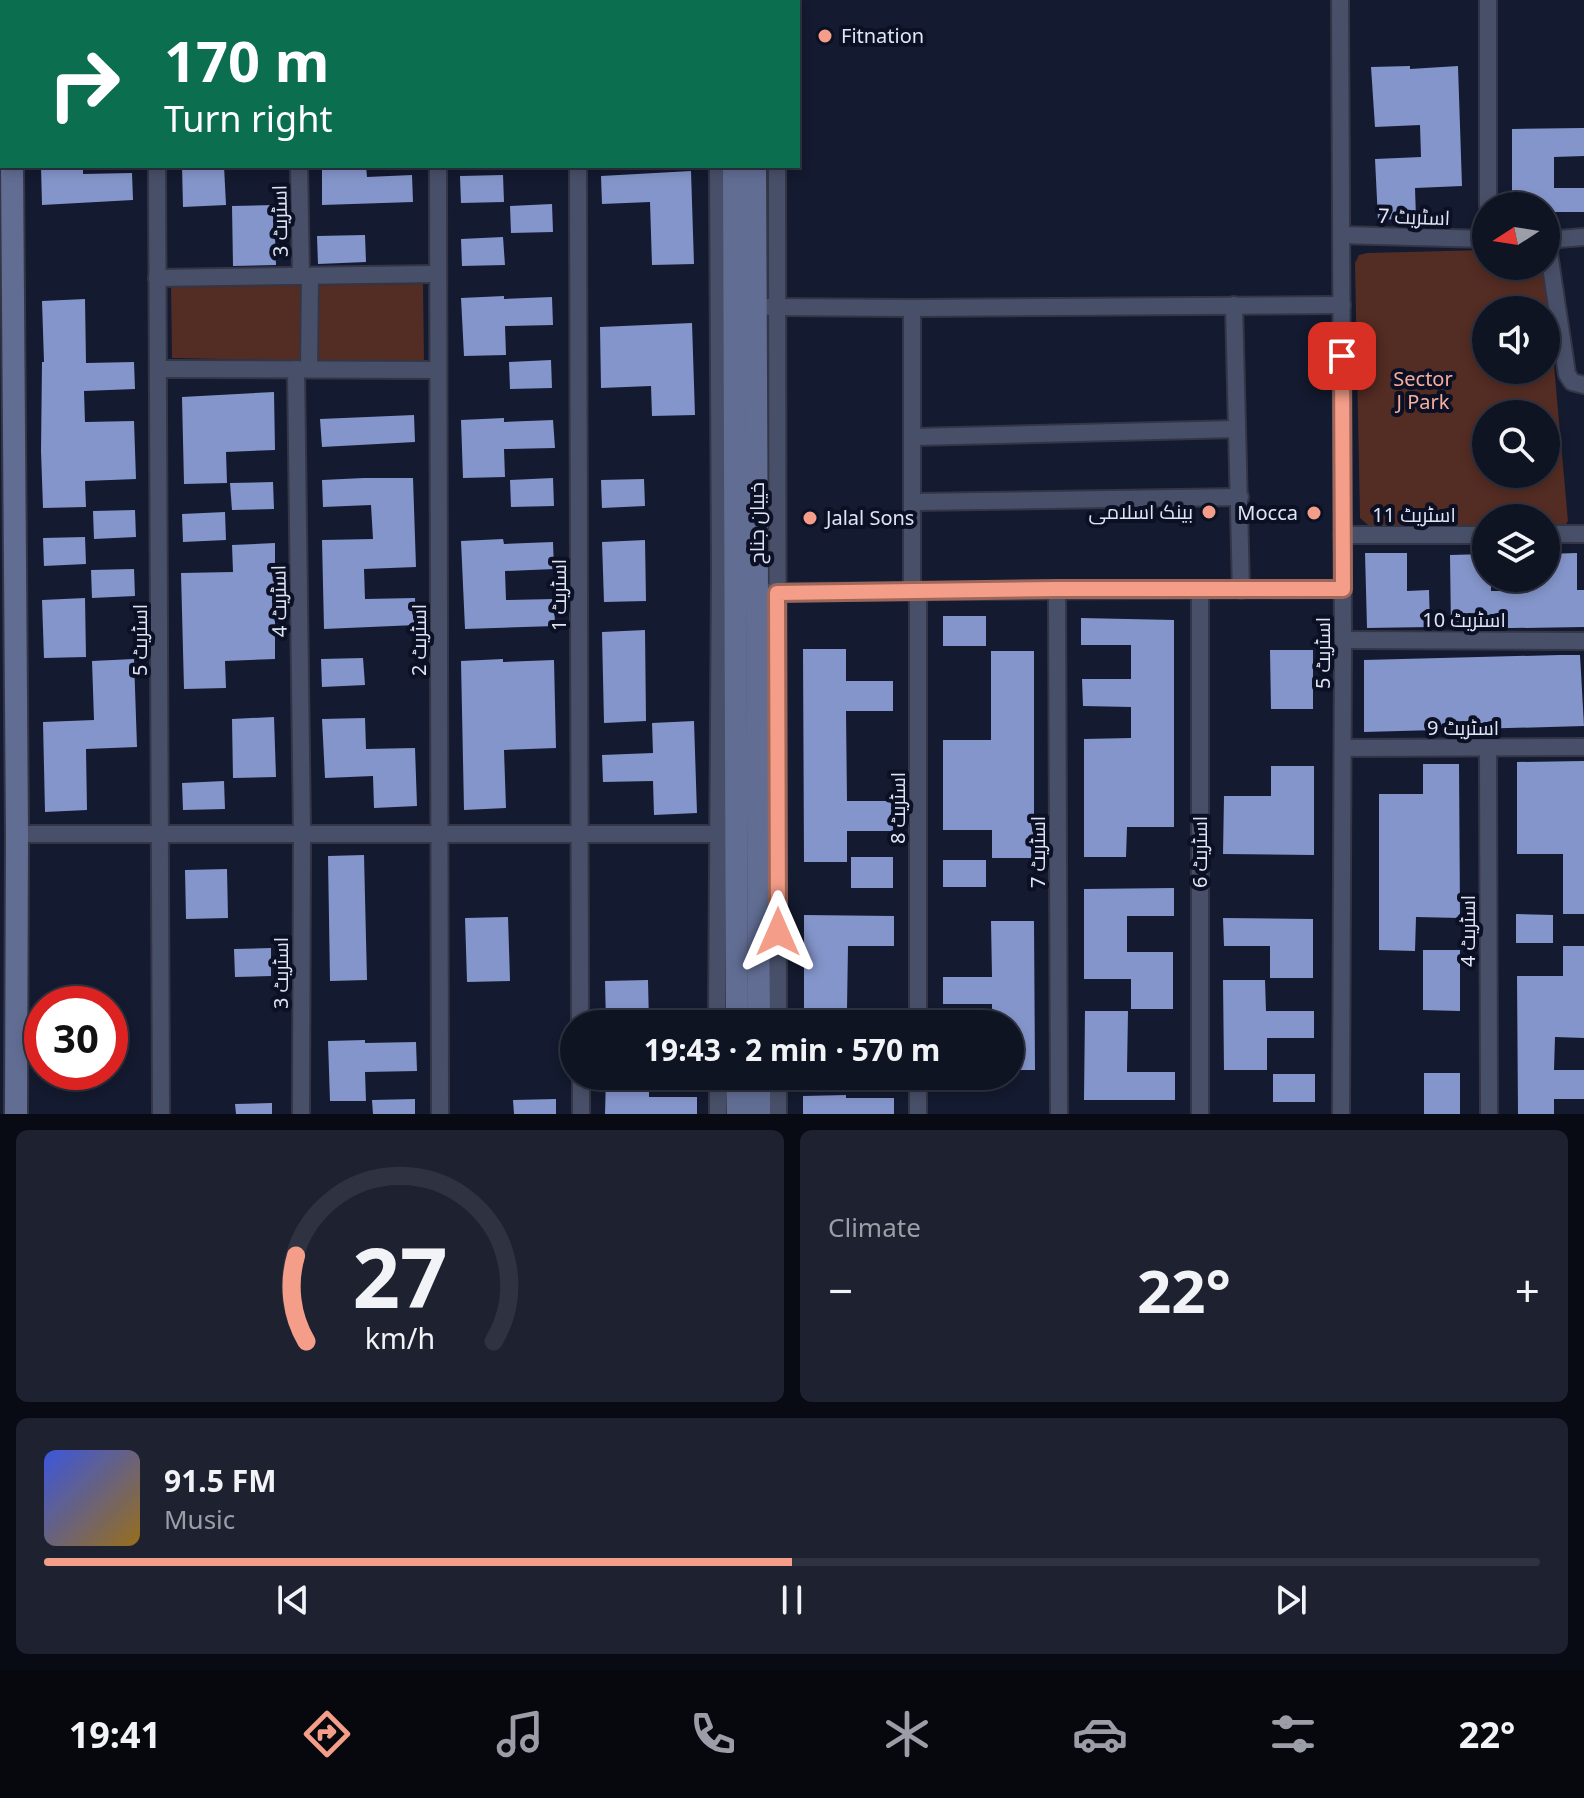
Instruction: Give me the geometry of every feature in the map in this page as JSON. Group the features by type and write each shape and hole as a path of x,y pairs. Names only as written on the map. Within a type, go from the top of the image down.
{"main road":[{"path":"12,168 16,1114"},
{"name":"خیبان جناح","path":"734,168 727,834 736,1010"},
{"name":"خیبان جناح","path":"755,168 766,307 768,592 759,1010"},
{"path":"737,1090 738,1114"},
{"path":"759,1090 759,1114"}],"street":[{"name":"اسٹریٹ 5","path":"1340,0 1343,589 1341,1114"},
{"path":"1488,0 1488,192"},
{"name":"اسٹریٹ 5","path":"157,168 161,1114"},
{"name":"اسٹریٹ 3","path":"299,168 305,276 303,369"},
{"name":"اسٹریٹ 2","path":"438,168 440,1114"},
{"name":"اسٹریٹ 1","path":"578,168 580,1010"},
{"path":"718,168 720,572 727,834 718,1010"},
{"path":"777,168 766,307 1342,305"},
{"name":"اسٹریٹ 7","path":"1341,235 1472,239"},
{"path":"1560,239 1584,237"},
{"path":"157,278 437,274"},
{"path":"1552,280 1567,374 1572,382 1582,385"},
{"path":"1234,305 1241,590"},
{"name":"اسٹریٹ 8","path":"912,308 918,1010"},
{"path":"158,369 438,370"},
{"name":"اسٹریٹ 4","path":"302,833 303,369"},
{"path":"914,437 1237,429"},
{"path":"914,502 1240,497"},
{"path":"1560,534 1584,534"},
{"name":"اسٹریٹ 11","path":"1342,535 1472,535"},
{"name":"اسٹریٹ 7","path":"1057,589 1059,1114"},
{"name":"اسٹریٹ 6","path":"1200,589 1200,1114"},
{"path":"778,1010 768,592 1343,589"},
{"name":"اسٹریٹ 10","path":"1343,640 1584,641"},
{"name":"اسٹریٹ 9","path":"1343,748 1584,747"},
{"name":"اسٹریٹ 4","path":"1488,749 1489,1114"},
{"name":"اسٹریٹ 3","path":"301,1114 302,833"},
{"path":"17,834 727,834"},
{"path":"581,1090 581,1114"},
{"path":"718,1090 718,1114"},
{"path":"778,1090 778,1114"},
{"path":"918,1090 918,1114"}],"green space":[{"name":"Sector J Park","path":"1472,250 1472,280 1546,280 1548,296 1472,296 1472,384 1556,384 1557,400 1472,400 1472,488 1560,488 1560,432 1568,521 1564,527 1560,527 1560,504 1472,504 1472,528 1368,525 1360,518 1355,263 1359,255"},
{"path":"423,284 424,363 172,358 171,287"}],"building":[{"path":"1410,66 1410,69 1458,66 1462,186 1415,188 1416,218 1378,220 1375,159 1421,157 1420,125 1375,127 1371,67"},
{"path":"1584,128 1584,156 1554,157 1554,188 1584,188 1584,212 1560,212 1560,192 1512,192 1512,129"},
{"path":"41,168 83,168 83,174 132,173 133,200 42,205"},
{"path":"182,168 224,168 226,205 183,207"},
{"path":"322,168 366,168 367,177 412,175 413,202 322,205"},
{"path":"691,171 694,264 652,265 650,202 602,204 601,176"},
{"path":"503,175 504,202 461,203 460,176"},
{"path":"552,204 553,232 511,233 510,206"},
{"path":"274,205 276,265 233,266 232,206"},
{"path":"365,235 366,262 318,264 317,236"},
{"path":"503,237 505,265 462,266 461,239"},
{"path":"504,296 504,299 552,297 553,325 505,326 506,355 464,356 461,298"},
{"path":"85,299 86,363 134,362 135,389 84,391 85,422 134,421 136,479 85,481 86,507 43,508 42,301"},
{"path":"692,323 695,415 652,416 651,386 601,388 600,327"},
{"path":"551,360 552,388 510,389 509,362"},
{"path":"274,392 275,450 226,452 227,483 184,484 182,397"},
{"path":"414,415 415,442 322,447 320,419"},
{"path":"504,418 504,422 553,420 555,448 504,449 505,477 463,478 461,420"},
{"path":"413,478 416,567 364,569 365,599 415,598 416,625 324,629 322,540 373,539 371,505 323,507 322,480"},
{"path":"553,478 554,506 511,507 510,480"},
{"path":"644,479 645,506 602,508 601,480"},
{"path":"273,482 274,509 232,510 230,483"},
{"path":"135,510 136,537 94,539 93,511"},
{"path":"225,512 226,540 183,542 182,514"},
{"path":"85,537 86,564 44,566 43,538"},
{"path":"503,539 504,544 553,542 554,569 505,571 506,600 554,599 555,626 465,629 461,541"},
{"path":"645,540 646,601 604,602 602,542"},
{"path":"275,543 275,659 225,661 226,688 184,689 181,573 233,572 232,545"},
{"path":"1365,553 1407,553 1407,591 1429,590 1430,627 1367,628"},
{"path":"1577,553 1577,590 1584,590 1584,627 1451,629 1450,555 1472,554 1472,592 1560,592 1560,554"},
{"path":"134,569 135,596 92,598 91,570"},
{"path":"85,598 86,657 44,658 42,600"},
{"path":"943,616 986,616 986,646 943,646"},
{"path":"1081,618 1174,620 1174,827 1127,827 1126,857 1084,857 1084,739 1131,738 1131,707 1083,706 1082,679 1131,679 1131,645 1081,645"},
{"path":"645,630 646,721 604,723 602,632"},
{"path":"803,649 846,649 846,681 893,681 893,711 846,711 847,801 893,801 893,831 847,831 847,862 804,862"},
{"path":"1270,650 1313,650 1313,709 1271,709"},
{"path":"991,651 1034,651 1034,858 992,858 992,830 943,830 943,740 991,740"},
{"path":"1580,655 1584,726 1364,732 1364,660"},
{"path":"363,658 365,685 322,687 321,659"},
{"path":"134,659 137,747 86,749 87,810 45,812 43,722 94,720 92,661"},
{"path":"503,659 503,662 554,660 556,748 504,750 506,808 464,810 461,661"},
{"path":"274,717 276,777 233,778 232,719"},
{"path":"365,718 366,749 415,748 417,806 374,808 373,776 325,778 322,719"},
{"path":"694,721 697,813 654,815 653,781 603,782 602,755 653,753 652,723"},
{"path":"1584,761 1584,914 1563,914 1563,854 1517,854 1517,762"},
{"path":"1423,764 1459,764 1460,918 1416,917 1415,951 1379,950 1379,794 1423,794"},
{"path":"1271,766 1314,766 1314,855 1223,854 1224,796 1271,796"},
{"path":"224,781 225,809 183,810 182,783"},
{"path":"364,855 367,980 330,981 328,856"},
{"path":"851,857 893,857 893,888 851,888"},
{"path":"943,860 986,860 986,887 943,887"},
{"path":"227,869 228,918 186,919 185,870"},
{"path":"1174,888 1174,916 1127,916 1127,952 1173,952 1173,1009 1131,1009 1131,979 1084,979 1084,889"},
{"path":"1516,914 1553,915 1553,943 1516,943"},
{"path":"804,915 894,916 894,946 848,946 847,1009 804,1009"},
{"path":"508,917 510,981 467,982 465,918"},
{"path":"1223,918 1313,919 1313,978 1270,978 1270,946 1224,946"},
{"path":"991,921 1034,921 1035,1070 1024,1070 1024,1010 992,1010 992,1004 943,1004 943,977 992,977"},
{"path":"1563,946 1584,946 1584,1038 1555,1037 1554,1070 1584,1070 1584,1099 1554,1099 1554,1114 1518,1114 1517,976 1563,976"},
{"path":"271,948 271,976 235,977 234,949"},
{"path":"1423,950 1460,950 1460,1011 1423,1010"},
{"path":"648,980 649,1010 606,1010 605,981"},
{"path":"1223,980 1265,980 1266,1011 1314,1011 1314,1038 1267,1038 1267,1070 1224,1070"},
{"path":"1085,1011 1128,1011 1127,1072 1175,1072 1175,1100 1084,1100"},
{"path":"365,1040 365,1043 416,1042 417,1071 365,1072 366,1101 330,1101 328,1041"},
{"path":"1424,1073 1460,1073 1460,1114 1424,1114"},
{"path":"1273,1074 1315,1074 1315,1102 1273,1102"},
{"path":"606,1090 649,1090 649,1097 697,1097 697,1114 605,1114"},
{"path":"846,1095 846,1098 894,1098 894,1114 803,1114 803,1096"},
{"path":"415,1099 415,1114 373,1114 372,1100"},
{"path":"556,1099 556,1114 514,1114 513,1100"},
{"path":"272,1103 272,1114 236,1114 235,1104"}],"place":[{"name":"Fitnation","path":"825,36"},
{"name":"بینک اسلامی","path":"1209,512"},
{"name":"Mocca","path":"1314,513"},
{"name":"Jalal Sons","path":"810,518"}],"route":[{"path":"778,932 777,593 1343,589 1342,356"}]}
